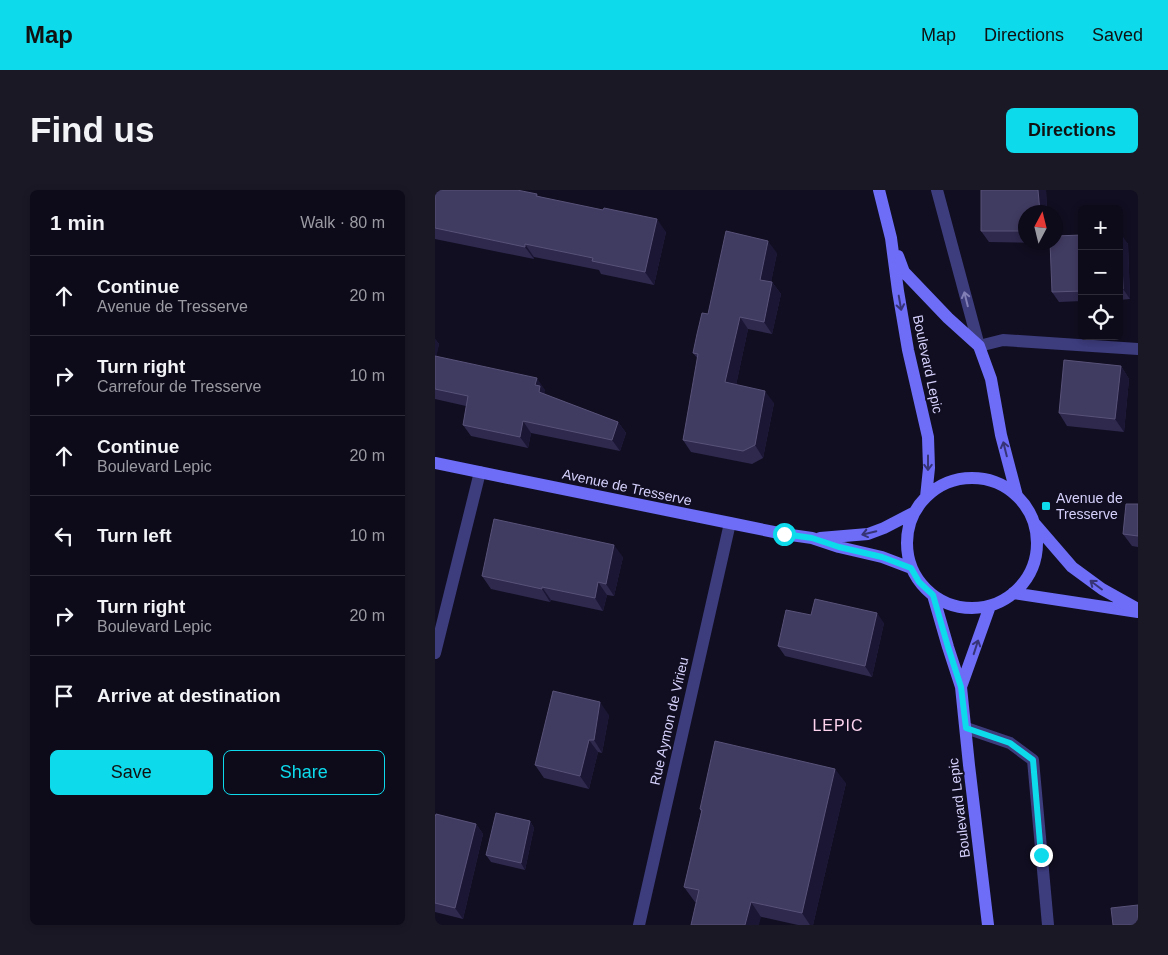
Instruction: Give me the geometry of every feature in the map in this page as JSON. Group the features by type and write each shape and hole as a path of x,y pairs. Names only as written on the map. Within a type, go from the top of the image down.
{"main road":[{"name":"Boulevard Lepic","path":"879,190 891,238 908,350 928,437 929,468 926,497"},
{"name":"Boulevard Lepic","path":"891,238 904,272 948,318 979,346 991,379 1001,435 1017,496"},
{"name":"Avenue de Tresserve","path":"435,463 784,534 812,538 839,547 882,557 911,568"},
{"path":"1034,523 1037,542 1034,562 1026,578 1013,593 990,606 977,608 953,606 933,595 919,582 911,568 907,549 907,531 913,513 926,497 938,487 958,479 979,478 1000,484 1017,496 1027,509 1034,523 1072,567 1102,589 1138,610"},
{"name":"Avenue de Tresserve","path":"812,538 868,534 913,513"},
{"path":"1013,593 1138,610"},
{"name":"Boulevard Lepic","path":"933,595 961,687 989,925"},
{"name":"Boulevard Lepic","path":"961,687 990,606"}],"street":[{"name":"Boulevard Lepic","path":"937,190 979,346"},
{"path":"979,346 1003,340 1138,349"},
{"path":"435,653 480,472"},
{"name":"Rue Aymon de Virieu","path":"639,925 730,523"},
{"path":"966,728 1010,743 1033,760 1048,925"}],"building":[{"path":"435,190 517,190 537,194 536,196 603,210 604,208 657,219 645,272 592,261 593,258 525,244 525,247 435,228"},
{"path":"981,190 1038,190 1039,205 1018,205 1018,231 981,231"},
{"path":"726,231 768,241 760,280 772,282 764,322 740,317 725,382 765,391 755,445 743,451 683,440 698,354 693,353 702,313 708,314"},
{"path":"1078,235 1078,291 1052,292 1050,250 1063,250 1063,236"},
{"path":"435,356 537,378 535,385 540,386 539,392 618,422 612,440 523,421 520,437 463,425 468,396 435,389"},
{"path":"1064,360 1121,366 1115,419 1059,413"},
{"path":"1126,504 1138,504 1138,536 1123,534"},
{"path":"494,519 614,545 606,584 598,582 595,598 482,576"},
{"path":"815,599 877,613 865,666 778,646 786,610 811,615"},
{"path":"553,691 600,702 594,740 589,740 580,776 535,765"},
{"path":"715,741 835,769 802,913 751,902 745,925 691,925 699,890 684,887 702,810 700,809"},
{"path":"496,813 530,821 521,863 486,855"},
{"path":"436,814 476,824 455,908 435,903"},
{"path":"1138,905 1138,925 1113,925 1111,908"}],"place":[{"name":"Avenue de Tresserve","path":"1046,506"}],"district":[{"name":"LEPIC","path":"838,725"}],"route":[{"path":"784,534 812,538 839,547 882,557 911,568 919,582 933,595 961,687 966,728 1010,743 1033,760 1041,855"}]}
